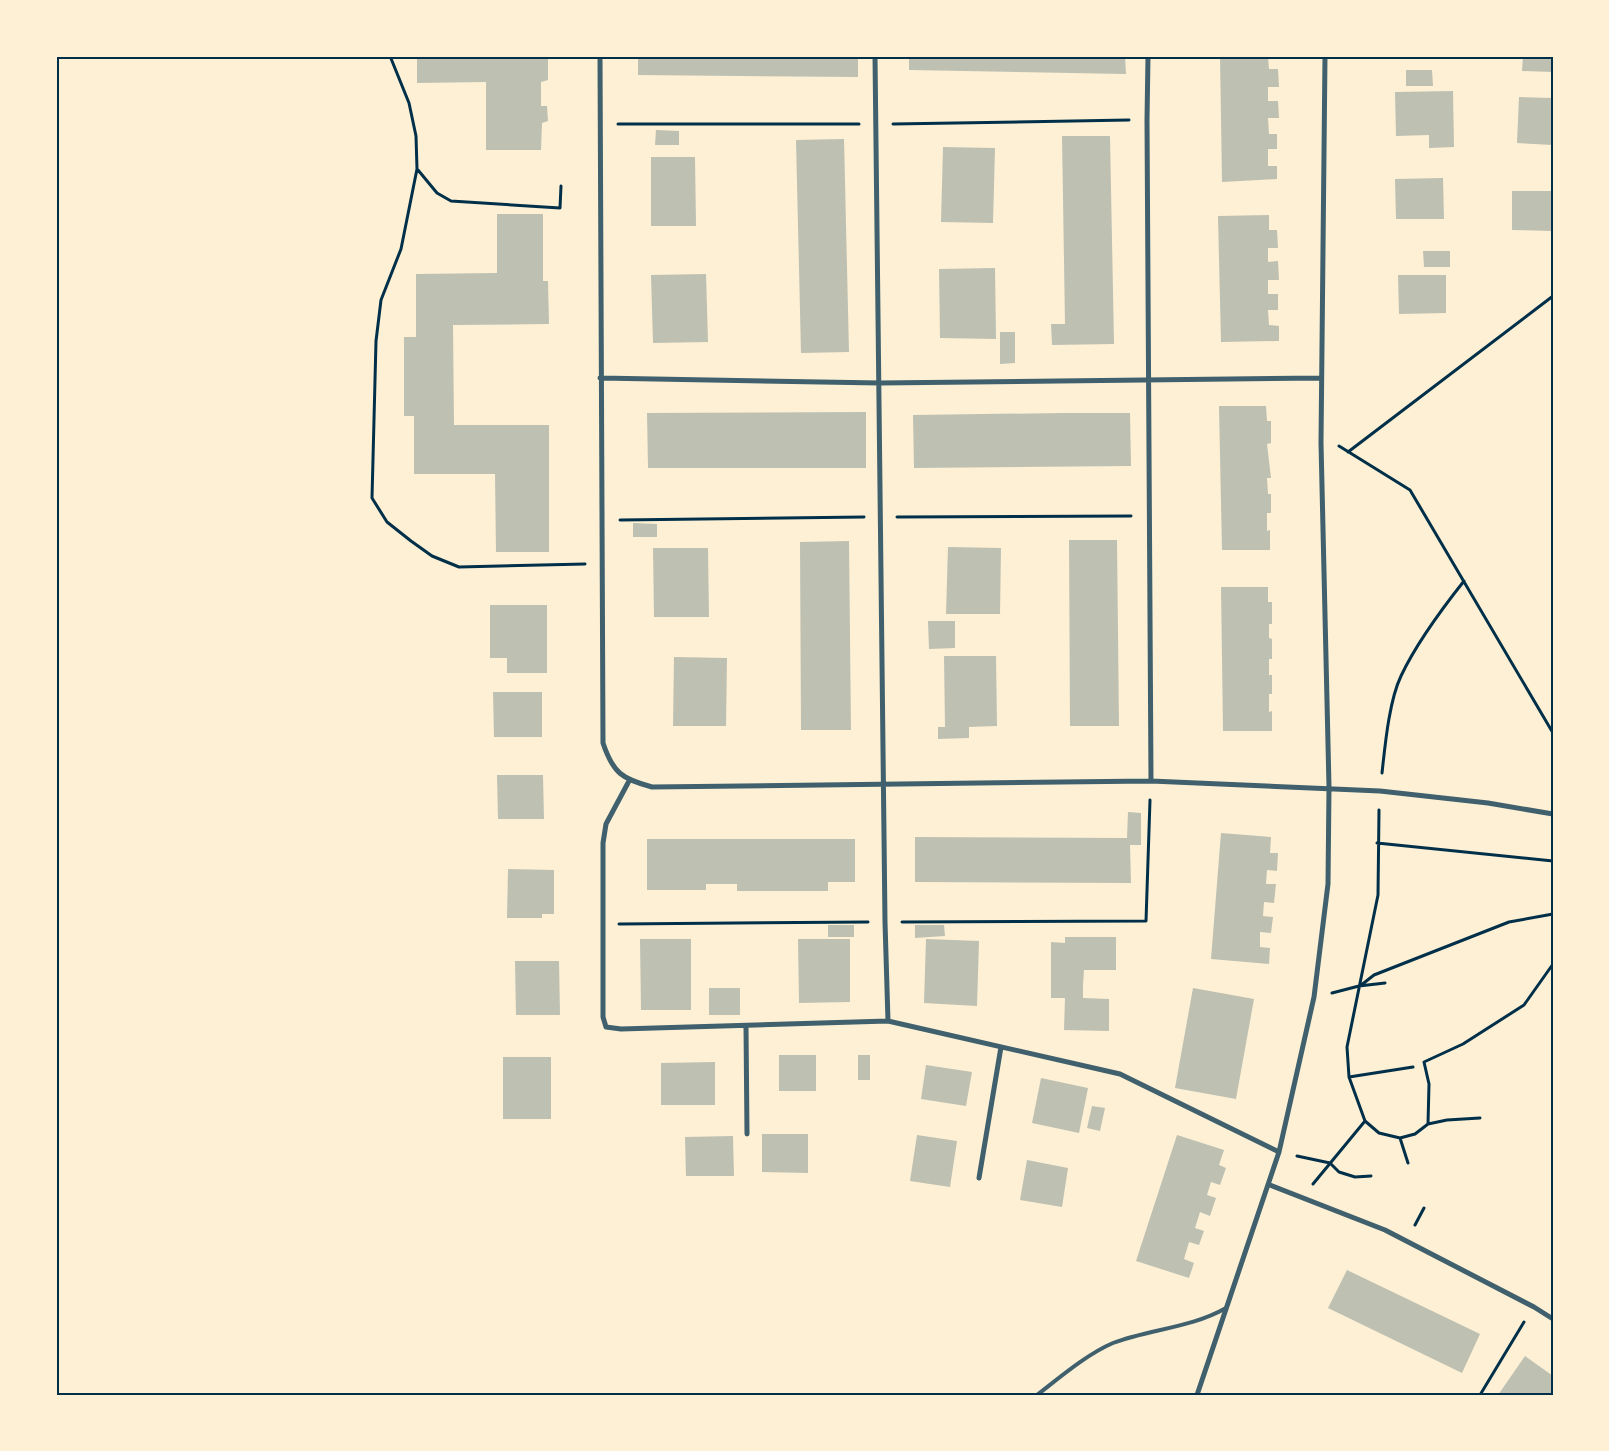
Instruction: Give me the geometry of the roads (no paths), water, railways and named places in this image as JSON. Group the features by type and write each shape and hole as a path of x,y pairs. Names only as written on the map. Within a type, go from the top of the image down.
{"street":[{"path":"600,56 603,742 608,759 630,781 652,787 885,783 1151,782 1329,787 1488,802 1553,814"},
{"path":"875,56 885,783 885,922 888,1021"},
{"path":"1148,56 1151,782"},
{"path":"1197,1395 1270,1185 1279,1152 1314,997 1328,884 1329,787 1321,443 1326,56"},
{"path":"600,378 880,382 1321,378"},
{"path":"630,781 606,824 603,842 603,1017 606,1027 621,1029 888,1021 1120,1074 1279,1152"},
{"path":"746,1026 746,1134"},
{"path":"979,1178 1001,1047"},
{"path":"1270,1185 1385,1230 1534,1307 1553,1319"}],"lane":[{"path":"1037,1395 1068,1371 1112,1344 1208,1318 1228,1307"}]}
